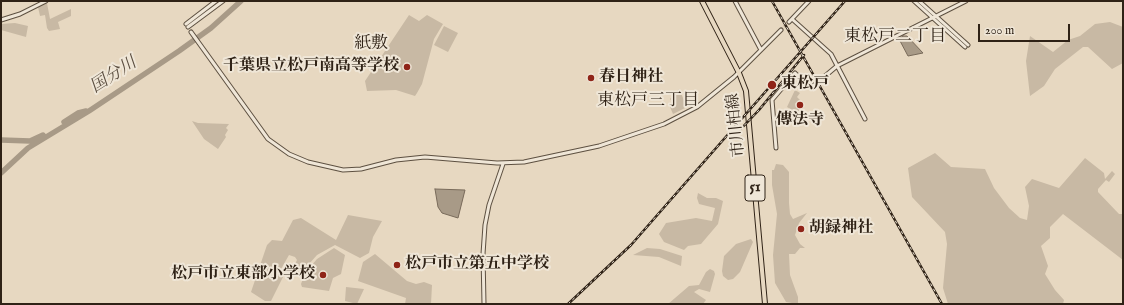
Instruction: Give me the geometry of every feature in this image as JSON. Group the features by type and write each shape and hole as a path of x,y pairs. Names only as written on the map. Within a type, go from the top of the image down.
{"main road":[{"name":"市川柏線","path":"702,1 739,73 748,102 765,304"}],"street":[{"path":"1,20 20,14 46,1"},
{"path":"216,1 187,26 223,1"},
{"path":"735,1 761,50"},
{"path":"789,22 810,1"},
{"path":"914,1 967,46"},
{"path":"919,1 933,16"},
{"path":"776,148 772,100 795,73 811,87 837,66 933,16 966,1"},
{"path":"792,19 827,49 865,119"},
{"path":"191,32 268,139 289,154 308,162 343,170 360,169 396,160 425,157 503,164 524,162 581,150 664,124 708,99 739,73 781,30"},
{"path":"484,304 483,254 485,224 489,205 503,164"}],"shaded area":[{"path":"47,3 50,19 71,9 71,16 58,22 60,29 49,31 47,28 45,15 40,16 38,7"},
{"path":"409,15 419,21 427,15 443,24 434,39 422,84 415,96 396,90 367,91 365,81"},
{"path":"1110,22 1123,27 1123,63 1112,69 1088,47 1083,47 1055,69 1044,86 1030,96 1026,61 1030,36 1053,52 1068,40 1080,36 1095,24"},
{"path":"15,23 28,26 26,37 1,30 1,24"},
{"path":"444,26 458,33 448,52 434,45"},
{"path":"903,36 907,36 923,53 908,56 899,39"},
{"path":"679,89 687,107 673,114 670,107 673,103 670,99"},
{"path":"795,90 800,93 797,97 800,100 795,104 803,112 801,115 787,107"},
{"path":"192,121 198,123 229,124 226,128 228,130 225,135 226,137 218,149 204,139"},
{"path":"935,153 951,167 985,169 994,188 1009,208 1020,218 1027,220 1029,206 1025,187 1032,179 1059,188 1085,158 1104,173 1105,179 1112,171 1115,174 1109,182 1106,180 1098,189 1098,192 1119,214 1123,214 1123,260 1063,214 1050,227 1050,238 1041,246 1048,266 1045,274 1055,290 1064,300 1063,304 948,304 943,288 947,244 945,232 912,197 908,168"},
{"path":"776,164 783,165 789,172 789,203 790,214 793,219 807,213 799,223 795,235 800,244 805,248 800,248 795,254 789,254 790,275 798,297 798,304 786,302 775,283 773,255 777,214 772,185 772,170 774,170"},
{"path":"435,189 465,190 458,218 442,213 438,207"},
{"path":"698,193 707,198 716,198 723,201 718,224 701,244 688,246 684,250 664,242 659,234 666,223 696,218 712,221 715,208 699,204 697,198"},
{"path":"348,215 382,221 373,237 369,253 360,258 335,245 317,255 301,273 293,268 297,260 295,257 289,255 281,269 284,275 271,301 265,301 251,292 267,245 272,240 282,241 293,220 301,218 336,240"},
{"path":"751,239 753,242 740,272 733,279 728,280 723,276 722,271 724,256 736,244"},
{"path":"334,248 345,255 341,274 333,278 329,291 302,287 301,284 305,273 317,259"},
{"path":"647,248 660,249 682,256 681,266 659,257 633,255"},
{"path":"375,254 407,281 416,284 424,282 432,285 431,304 405,304 406,298 358,281 363,262"},
{"path":"710,269 714,271 715,274 710,292 699,289 694,292 706,300 703,304 668,304 689,286 699,285 706,272"},
{"path":"346,287 364,289 357,304 345,301"}],"waterway":[{"name":"国分川","path":"1,173 28,148 89,111 179,51 211,28 241,1"},
{"name":"国分川","path":"64,122 78,113 86,111"},
{"path":"1,140 30,141 43,135"}],"tunnel":[{"path":"781,30 789,22"}],"railway":[{"path":"772,1 942,304"},
{"path":"568,304 631,245 845,1"},
{"path":"736,134 759,110 804,55"}],"place":[{"name":"千葉県立松戸南高等学校","path":"407,67"},
{"name":"春日神社","path":"591,78"},
{"name":"東松戸","path":"772,85"},
{"name":"傳法寺","path":"800,105"},
{"name":"胡録神社","path":"801,229"},
{"name":"松戸市立第五中学校","path":"397,265"},
{"name":"松戸市立東部小学校","path":"323,275"}],"district":[{"name":"東松戸二丁目","path":"895,38"},
{"name":"紙敷","path":"371,45"},
{"name":"東松戸三丁目","path":"648,102"}]}
